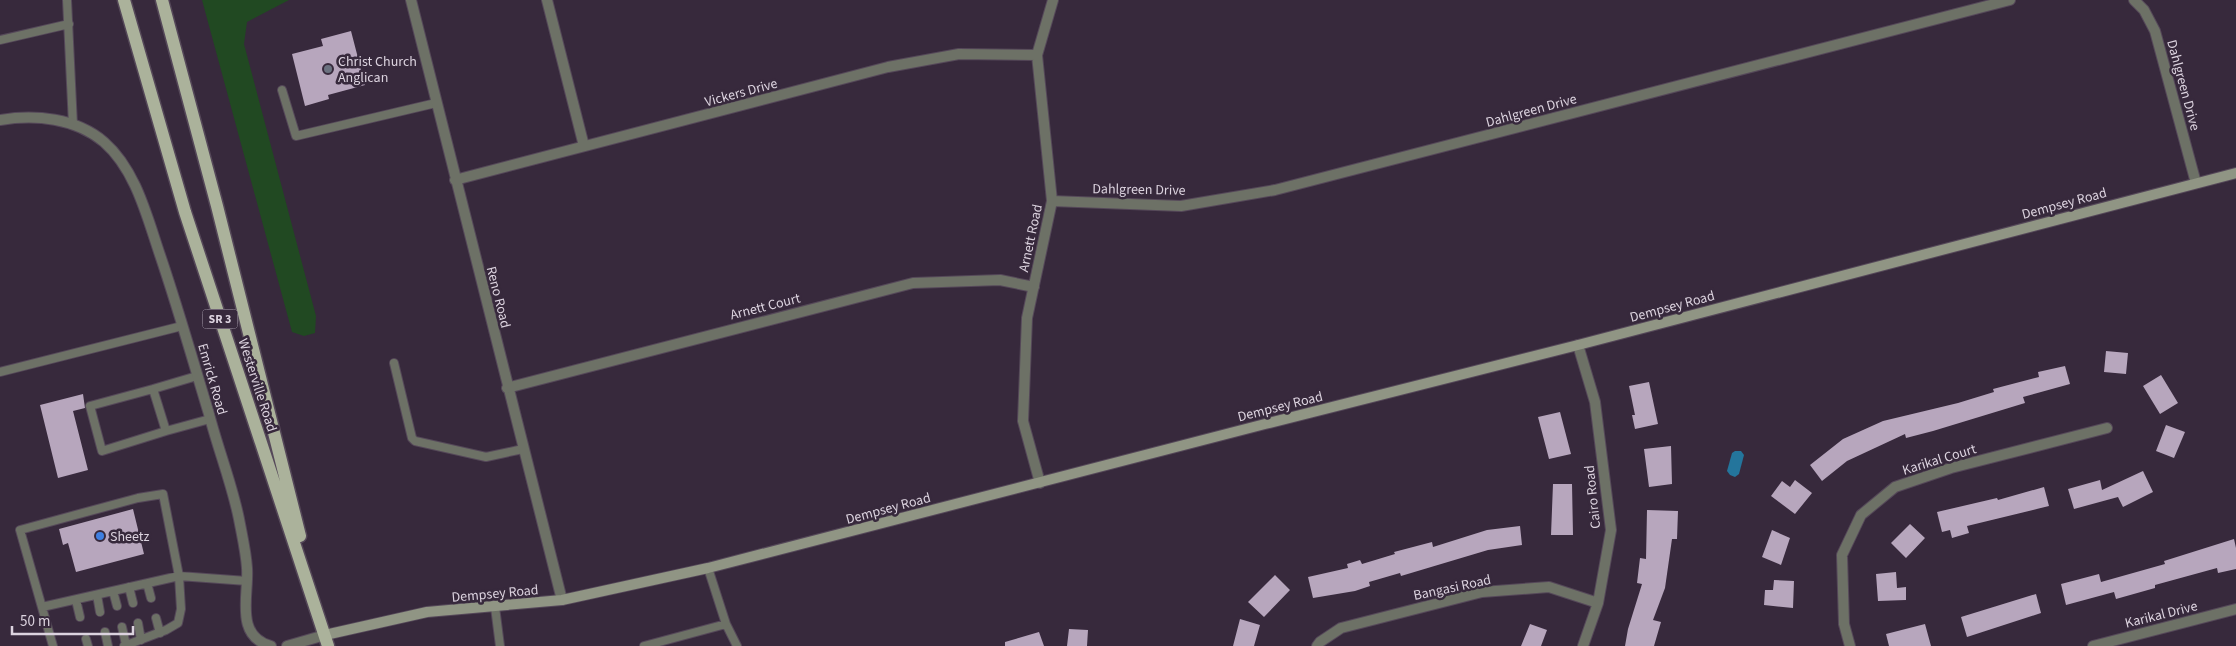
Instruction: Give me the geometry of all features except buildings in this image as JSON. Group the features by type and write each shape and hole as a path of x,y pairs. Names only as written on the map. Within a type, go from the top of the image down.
{"main road":[{"name":"Westerville Road","path":"124,0 185,212 326,641"},
{"name":"Westerville Road","path":"162,0 217,206 326,641"},
{"name":"Dempsey Road","path":"326,641 427,612 562,600 708,568 1578,345 2236,173"}],"street":[{"name":"Reno Road","path":"410,0 562,600"},
{"path":"547,0 584,146"},
{"name":"Arnett Road","path":"1040,483 1024,420 1027,318 1052,201 1037,55 1053,0"},
{"name":"Dahlgreen Drive","path":"1052,201 1181,206 1275,190 2010,0"},
{"name":"Dahlgreen Drive","path":"2134,0 2144,10 2155,31 2196,183"},
{"name":"Vickers Drive","path":"455,180 888,67 959,54 1037,55"},
{"name":"Emrick Road","path":"0,120 47,118 73,125 103,142 119,158 140,195 198,376 238,516 247,567 245,617 251,632 263,644 271,646"},
{"name":"Arnett Court","path":"507,388 913,282 1000,280 1034,287"},
{"name":"Cairo Road","path":"1578,345 1595,402 1611,530 1598,603 1582,646"},
{"name":"Karikal Court","path":"1850,646 1844,624 1842,555 1860,515 1895,486 1951,468 2107,428"},
{"name":"Bangasi Road","path":"1317,646 1341,628 1482,592 1549,587 1598,603"},
{"name":"Karikal Drive","path":"2093,646 2236,609"},
{"path":"287,646 326,641"}],"lane":[{"path":"66,0 73,125"},
{"path":"0,40 68,24"},
{"path":"282,90 296,136 436,103"},
{"path":"0,372 182,326"},
{"path":"394,363 412,438 415,441 486,457 523,448"},
{"path":"198,376 90,406 102,451 210,419"},
{"path":"153,389 166,431"},
{"path":"53,646 20,530 138,498 163,494 179,576 181,609 178,623 160,633 125,646 122,627"},
{"path":"708,568 726,624 737,646"},
{"path":"42,607 179,576 247,582"},
{"path":"147,583 151,598"},
{"path":"130,587 133,603"},
{"path":"113,591 117,606"},
{"path":"97,595 100,612"},
{"path":"76,600 80,617"},
{"path":"495,607 500,646"},
{"path":"156,618 160,633"},
{"path":"138,623 141,640"},
{"path":"644,646 726,624"},
{"path":"105,632 108,646"}],"green space":[{"path":"202,0 289,0 247,22 244,44 316,316 315,333 304,336 292,332"}],"water":[{"path":"1741,451 1744,455 1739,474 1735,477 1727,471 1732,453"}],"place":[{"name":"Christ Church Anglican","path":"328,69"},
{"name":"Sheetz","path":"100,536"}]}
